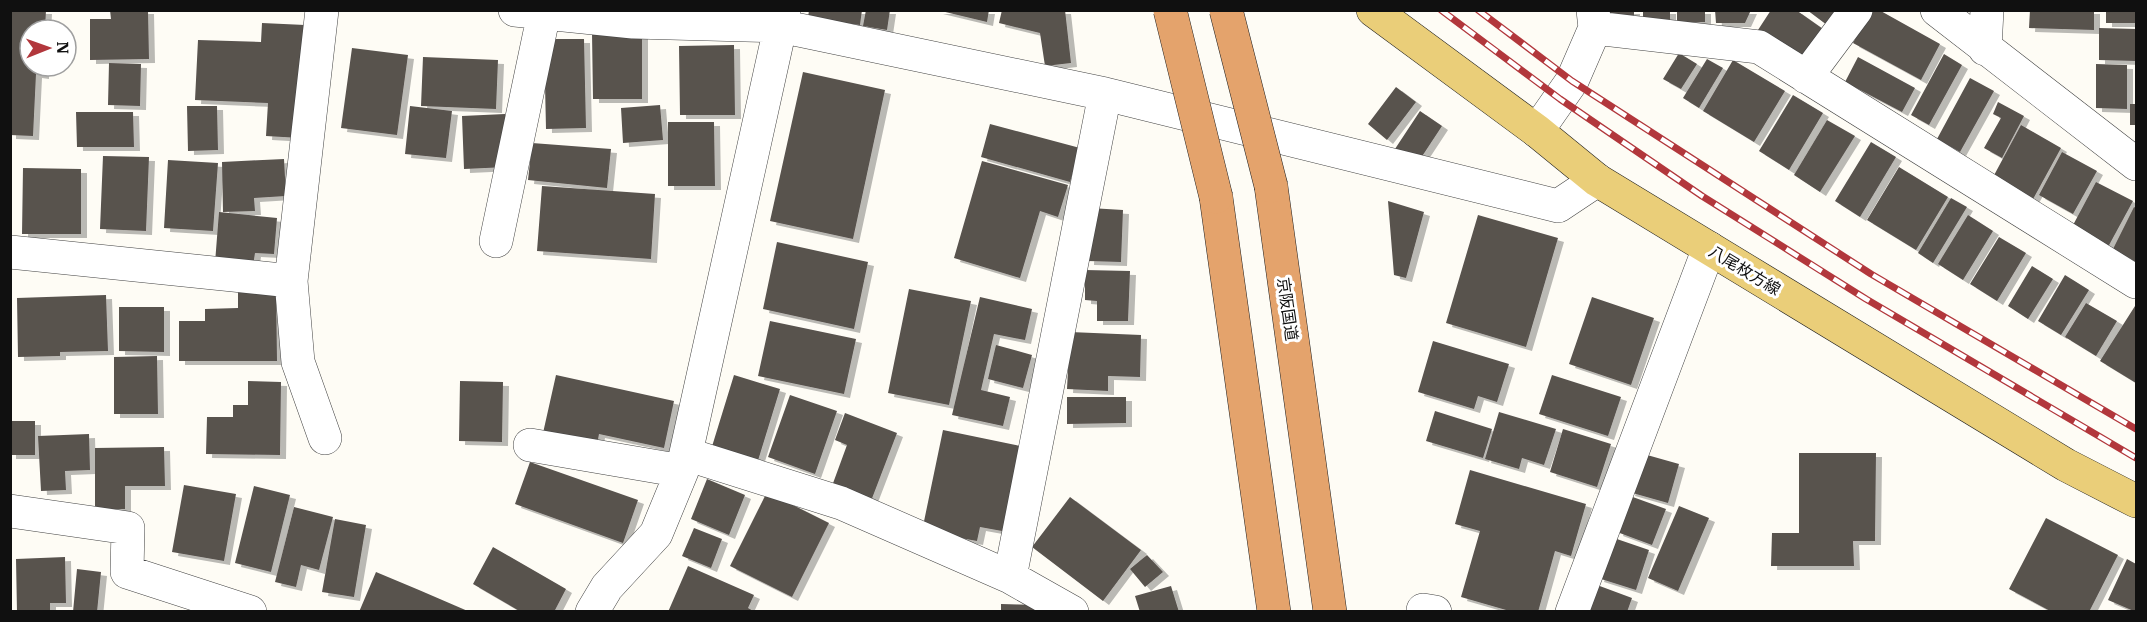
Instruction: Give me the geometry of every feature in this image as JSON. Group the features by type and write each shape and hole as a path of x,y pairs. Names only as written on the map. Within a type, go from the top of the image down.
{"highway":[{"path":"1170,10 1216,197 1274,612"},
{"name":"京阪国道","path":"1226,10 1270,186 1330,612"}],"main road":[{"name":"八尾枚方線","path":"1373,10 1537,131 1597,180 2066,465 2136,501"}],"street":[{"path":"322,10 291,281 298,362 325,438"},
{"path":"1806,77 1856,10"},
{"path":"1937,10 2136,164"},
{"path":"1985,49 1987,10"},
{"path":"496,241 529,12 782,18 1105,94 1558,206 1597,180"},
{"path":"592,612 607,587 657,534 684,462 782,18"},
{"path":"1537,131 1572,81 1594,19 1759,47 2136,282"},
{"path":"1010,577 1105,94"},
{"path":"1572,612 1709,248"},
{"path":"10,252 291,281"},
{"path":"530,446 684,462 841,503 1010,577 1072,612"},
{"path":"10,511 128,528 127,572 250,612"}],"building":[{"path":"10,10 46,10 46,18 18,18 18,78 36,78 33,136 10,135"},
{"path":"110,10 148,10 149,59 90,60 90,19 111,19"},
{"path":"809,10 862,10 860,25 808,18"},
{"path":"866,10 890,10 887,30 863,26"},
{"path":"937,10 989,10 987,22"},
{"path":"1002,10 1065,10 1071,63 1045,66 1040,33 999,23"},
{"path":"1607,10 1634,10 1634,22 1608,22"},
{"path":"1643,10 1670,10 1670,20 1643,20"},
{"path":"1677,10 1705,10 1705,22 1677,23"},
{"path":"1715,10 1751,10 1745,23 1716,23"},
{"path":"1771,10 1796,10 1823,29 1801,61 1758,30"},
{"path":"1807,10 1844,10 1831,28"},
{"path":"1871,10 1879,10 1940,44 1921,80 1853,43"},
{"path":"2030,10 2094,10 2094,30 2029,28"},
{"path":"2106,10 2136,10 2136,23 2106,23"},
{"path":"262,23 305,25 300,138 266,136 268,103 195,100 198,40 261,42"},
{"path":"2099,28 2136,29 2136,61 2099,60"},
{"path":"592,33 642,33 642,99 593,99"},
{"path":"544,39 584,39 586,128 546,129"},
{"path":"734,45 735,115 680,115 679,46"},
{"path":"352,48 408,55 397,135 341,128"},
{"path":"1679,53 1697,64 1681,89 1663,79"},
{"path":"1944,54 1962,65 1929,125 1911,115"},
{"path":"423,57 498,60 496,109 421,106"},
{"path":"1858,57 1915,88 1902,112 1845,82"},
{"path":"1707,59 1723,68 1699,108 1683,98"},
{"path":"1733,60 1785,91 1754,142 1703,111"},
{"path":"109,63 141,64 140,106 108,105"},
{"path":"2096,64 2127,65 2127,109 2096,108"},
{"path":"803,72 885,90 853,239 770,221"},
{"path":"1970,78 1994,91 1960,152 1937,139"},
{"path":"1396,87 1416,102 1387,140 1368,124"},
{"path":"1793,95 1823,113 1789,170 1759,151"},
{"path":"1998,102 2024,116 2002,158 1984,148 2001,118 1993,114"},
{"path":"2130,104 2136,104 2136,125 2130,125"},
{"path":"660,105 663,140 623,143 621,108"},
{"path":"187,106 217,106 218,150 188,151"},
{"path":"410,106 452,111 446,158 405,154"},
{"path":"1420,111 1442,126 1415,167 1393,152"},
{"path":"76,112 133,112 134,147 77,147"},
{"path":"505,114 507,167 464,169 462,116"},
{"path":"1827,120 1855,136 1820,192 1794,175"},
{"path":"668,122 714,122 715,186 668,186"},
{"path":"990,124 1080,148 1070,182 981,157"},
{"path":"2021,125 2061,148 2032,201 1992,179"},
{"path":"1871,142 1896,157 1860,217 1835,201"},
{"path":"532,143 611,149 607,188 528,180"},
{"path":"2062,152 2097,171 2073,214 2039,195"},
{"path":"103,156 149,157 146,231 100,229"},
{"path":"284,159 286,196 254,198 255,211 223,212 222,162"},
{"path":"168,160 218,163 213,231 164,228"},
{"path":"982,161 1068,185 1058,217 1040,211 1020,278 954,258"},
{"path":"1899,167 1948,197 1916,250 1867,220"},
{"path":"23,168 81,169 81,234 22,234"},
{"path":"2096,182 2133,201 2108,247 2072,227"},
{"path":"542,186 655,194 651,259 537,251"},
{"path":"1951,198 1967,207 1933,263 1918,253"},
{"path":"1388,201 1424,212 1406,278 1394,275"},
{"path":"2134,207 2136,208 2136,262 2113,249"},
{"path":"1090,208 1123,210 1121,262 1088,261"},
{"path":"219,212 277,218 274,254 255,253 253,266 215,263"},
{"path":"1478,215 1558,238 1526,347 1446,323"},
{"path":"1968,215 1993,231 1963,280 1938,264"},
{"path":"1999,237 2026,253 1997,301 1970,284"},
{"path":"777,242 868,262 854,329 763,309"},
{"path":"2032,266 2053,279 2028,319 2008,306"},
{"path":"1085,270 1130,271 1128,321 1097,321 1097,301 1085,300"},
{"path":"2065,275 2089,290 2061,335 2038,321"},
{"path":"276,286 277,361 179,361 179,321 205,321 205,309 238,308 238,287"},
{"path":"909,289 971,301 949,405 888,393"},
{"path":"106,295 108,351 60,352 60,356 18,357 17,298"},
{"path":"980,297 1032,309 1025,340 994,334 981,390 1010,397 1003,426 952,415"},
{"path":"1592,297 1654,318 1631,385 1569,364"},
{"path":"2086,303 2117,321 2096,356 2065,337"},
{"path":"119,307 164,307 164,352 119,351"},
{"path":"2136,307 2136,383 2100,361"},
{"path":"770,321 856,339 844,394 758,376"},
{"path":"1070,332 1141,335 1140,377 1108,376 1108,391 1067,389"},
{"path":"1433,341 1509,364 1497,402 1478,396 1474,409 1418,392"},
{"path":"996,345 1032,355 1023,388 988,379"},
{"path":"157,356 158,414 114,414 114,357"},
{"path":"556,375 674,401 664,448 599,434 597,445 543,433"},
{"path":"734,375 780,389 756,467 710,453"},
{"path":"1552,375 1621,397 1608,436 1539,414"},
{"path":"248,381 281,382 280,455 206,454 207,417 233,417 233,405 248,405"},
{"path":"460,381 503,382 502,442 459,441"},
{"path":"790,395 837,411 815,474 768,457"},
{"path":"1067,397 1126,397 1126,423 1067,424"},
{"path":"1435,411 1492,429 1483,458 1426,441"},
{"path":"1499,412 1556,429 1544,465 1522,458 1519,469 1485,459"},
{"path":"845,413 897,433 871,501 832,486 847,445 835,440"},
{"path":"10,421 35,421 35,455 10,455"},
{"path":"1563,429 1611,444 1597,487 1550,472"},
{"path":"943,430 1030,448 1013,533 980,527 977,541 922,531"},
{"path":"89,434 90,470 65,471 66,490 41,491 38,436"},
{"path":"164,447 165,486 125,486 125,509 95,509 95,448"},
{"path":"1640,453 1679,464 1668,503 1629,492"},
{"path":"1799,453 1876,453 1875,541 1853,541 1854,566 1771,566 1772,533 1799,533"},
{"path":"530,462 638,500 623,543 515,504"},
{"path":"1470,470 1586,504 1571,556 1555,551 1538,612 1513,612 1461,597 1480,531 1455,524"},
{"path":"707,479 745,495 729,535 691,519"},
{"path":"184,485 236,494 224,561 172,552"},
{"path":"254,486 290,495 271,572 235,563"},
{"path":"767,492 829,523 792,597 730,566"},
{"path":"1630,496 1666,509 1652,545 1617,532"},
{"path":"1070,497 1141,550 1103,601 1032,547"},
{"path":"1679,506 1709,518 1678,591 1648,578"},
{"path":"294,507 333,517 319,570 301,565 296,587 275,582"},
{"path":"2046,518 2118,555 2089,612 2052,612 2009,589"},
{"path":"335,519 366,525 354,597 322,592"},
{"path":"694,528 722,539 711,568 682,556"},
{"path":"1611,537 1649,550 1636,590 1598,578"},
{"path":"493,547 566,589 554,612 521,612 473,584"},
{"path":"1147,555 1163,572 1145,587 1130,569"},
{"path":"65,557 66,603 50,603 50,612 17,612 16,559"},
{"path":"2127,559 2136,564 2136,612 2108,600"},
{"path":"688,566 754,595 748,608 755,612 668,612"},
{"path":"77,569 101,572 97,612 73,612"},
{"path":"376,572 419,590 470,612 359,612"},
{"path":"1597,585 1632,598 1627,612 1587,612"},
{"path":"1171,586 1179,612 1140,612 1135,596"},
{"path":"1001,604 1040,605 1040,612 1001,612"}],"railway":[{"path":"1441,10 1560,99 1702,196 1866,299 2136,458"},
{"path":"1478,10 1572,81 1871,274 2136,429"}]}
